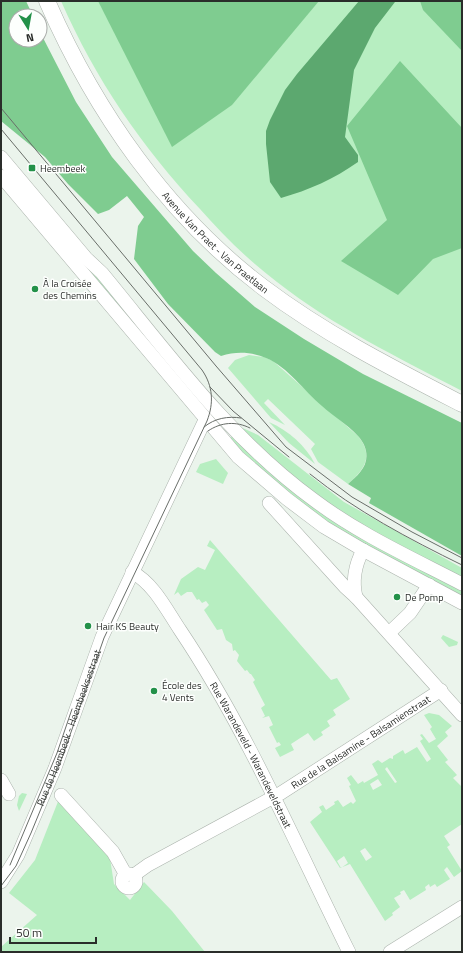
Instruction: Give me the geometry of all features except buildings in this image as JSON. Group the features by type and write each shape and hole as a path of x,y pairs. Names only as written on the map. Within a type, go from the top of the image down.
{"main road":[{"name":"Avenue Van Praet - Van Praetlaan","path":"47,1 75,61 119,133 171,200 215,246 264,288 334,334 399,372 462,404"}],"street":[{"path":"1,157 86,258 102,273 212,405 250,448 298,488 333,513 462,584"},
{"path":"1,176 205,420 238,457 314,520 363,550 462,603"},
{"name":"Rue de Heembeek - Heembeeksestraat","path":"1,882 14,864 22,847 60,754 95,651 205,420"},
{"path":"269,503 344,586 356,596 462,714"},
{"path":"356,596 354,584 356,570 363,550"},
{"name":"Rue Warandeveld - Warandeveldstraat","path":"132,572 148,584 206,669 229,710 273,797 349,952"},
{"path":"389,633 410,613 429,585"},
{"name":"Rue de la Balsamine - Balsamienstraat","path":"61,795 113,852 130,875 273,797 441,690"},
{"path":"1,780 9,794"},
{"path":"390,952 462,907"}],"shaded area":[{"path":"1,1 26,1 29,8 8,8 8,48 48,48 76,102 112,157 193,251 255,307 304,339 363,374 462,423 462,556 369,503 371,498 348,484 359,474 366,461 364,444 353,431 315,400 282,367 255,354 238,353 221,356 215,352 168,304 134,259 138,226 144,217 127,196 109,210 98,214 68,184 45,157 1,121"},
{"path":"61,1 462,1 462,391 367,341 321,313 298,298 267,274 237,247 179,185 139,136 89,58"},
{"path":"98,1 319,1 232,105 172,147"},
{"path":"359,1 395,2 375,28 354,70 345,137 358,155 358,162 340,174 321,183 281,198 270,182 266,131 270,120 285,90"},
{"path":"420,1 462,1 462,51 423,10"},
{"path":"400,61 462,128 462,248 433,259 398,295 341,261 387,220 347,126"},
{"path":"78,259 93,271 191,389 189,391"},
{"path":"249,355 264,357 273,361 358,436 366,450 365,462 359,473 348,484 318,462 311,449 315,444 268,399 264,403 285,425 271,418 228,368 235,360"},
{"path":"269,422 296,439 315,464 289,443"},
{"path":"238,426 258,435 344,502 462,568 462,579 387,540 316,497"},
{"path":"232,436 277,476 462,588 462,597 362,543 316,514 253,462 230,439"},
{"path":"216,459 228,473 223,484 196,472 200,464"},
{"path":"210,540 331,680 337,678 350,699 333,710 336,715 327,721 330,726 321,732 323,735 314,741 308,733 291,744 294,750 280,757 275,748 281,745 279,742 277,743 269,727 273,725 269,716 262,718 265,716 261,708 265,705 253,682 255,680 251,674 247,670 245,671 237,661 239,655 235,650 233,651 232,644 226,640 222,629 217,630 204,610 209,605 206,601 202,603 199,599 197,600 192,592 187,592 181,596 178,592 174,595 181,579 198,567 205,570 215,550 207,546"},
{"path":"443,635 458,642 457,645 449,647 441,638"},
{"path":"429,713 439,715 452,726 445,732 448,736 437,746 448,760 445,762 457,775 453,778 462,787 462,824 444,836 450,845 447,847 462,871 454,877 447,867 444,870 450,879 437,887 435,884 430,887 429,884 425,887 426,890 410,900 404,890 400,892 401,894 394,898 400,907 385,921 350,864 342,867 348,863 344,856 337,861 340,868 310,822 322,812 319,807 323,805 326,810 338,800 343,807 351,802 353,804 356,801 347,778 351,775 358,784 363,781 364,783 378,775 372,764 378,760 382,763 390,758 393,759 393,756 403,750 405,754 417,747 427,762 431,759 420,741 423,739 420,735 422,734 429,743 436,739 430,729 432,727 424,715","holes":["387,767 397,782 395,783 385,769","378,779 382,785 373,790 370,784","365,848 372,857 366,861 360,851"]},
{"path":"22,793 27,794 19,811 17,805 19,796"},
{"path":"59,799 109,852 114,884 130,900 144,882 172,911 205,952 1,952 1,947 37,915 9,893 35,860"}],"tram line":[{"path":"1,108 216,366 286,447 352,497 412,532 462,558"},
{"path":"1,129 202,370 206,376 211,395 211,408 207,421 104,638 63,755 31,833 16,866 1,886"},
{"path":"210,387 233,411 289,457"},
{"path":"204,427 222,418 241,418"},
{"path":"208,431 223,424 239,424 250,428"},
{"path":"310,474 383,524 462,565"},
{"path":"10,865 57,753 72,709"}],"place":[{"name":"Heembeek","path":"32,168"},
{"name":"À la Croisée des Chemins","path":"35,289"},
{"name":"De Pomp","path":"397,597"},
{"name":"Hair KS Beauty","path":"88,626"},
{"name":"École des 4 Vents","path":"154,691"}]}
